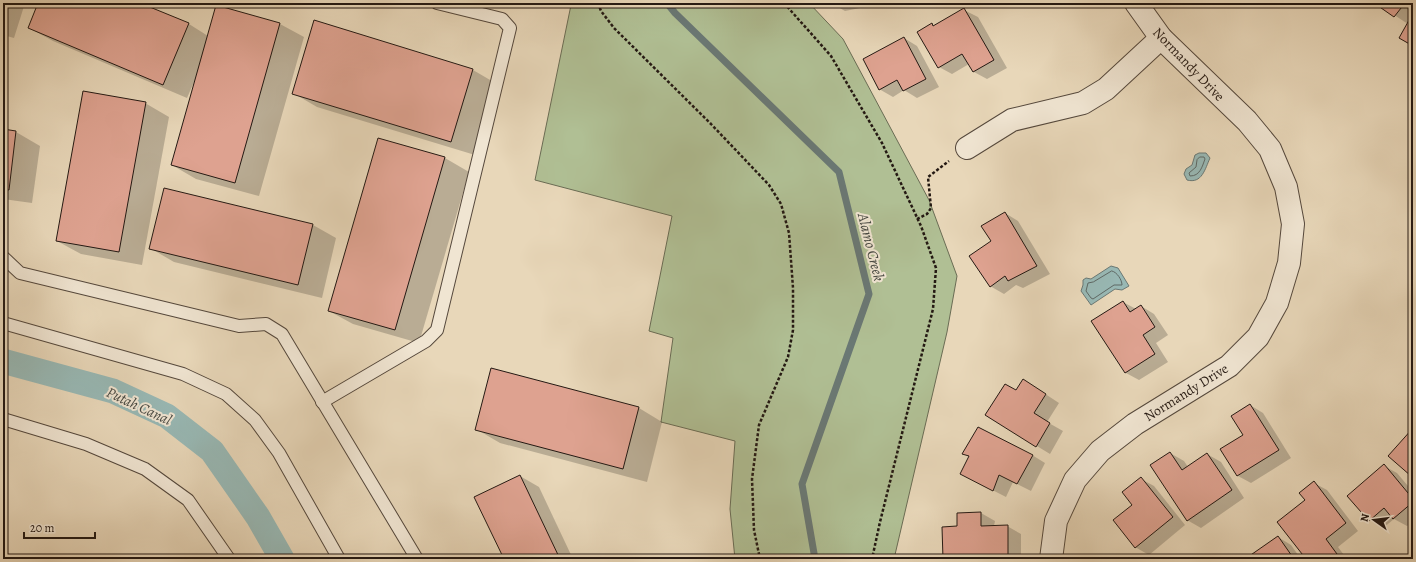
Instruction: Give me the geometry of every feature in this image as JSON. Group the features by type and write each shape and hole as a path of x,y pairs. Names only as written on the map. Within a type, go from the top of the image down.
{"street":[{"name":"Normandy Drive","path":"1051,559 1056,521 1075,480 1100,451 1136,424 1229,366 1258,337 1277,303 1288,263 1292,224 1286,187 1270,149 1247,121 1161,38 1136,3"},
{"path":"967,148 1012,120 1083,103 1106,89 1161,38"}],"lane":[{"path":"322,402 426,341 437,330 510,28 502,19 437,3"},
{"path":"3,257 20,273 239,326 266,324 282,334 417,559"},
{"path":"3,323 182,374 226,394 255,420 279,453 339,559"},
{"path":"3,419 86,444 145,469 188,500 228,559"}],"path":[{"path":"598,3 601,11 614,28 769,185 780,204 789,233 793,288 793,330 788,357 759,425 752,479 754,530 760,559"},
{"path":"784,3 831,56 882,143 917,219 936,268 933,309 872,559"},
{"path":"917,219 927,214 931,208 928,177 967,148"}],"green space":[{"path":"564,3 809,3 843,39 929,200 957,276 947,332 894,559 735,559 730,509 735,441 661,422 673,338 649,331 672,216 535,180 571,5"}],"water":[{"path":"1199,153 1206,153 1210,158 1206,167 1200,178 1192,181 1187,180 1184,174 1186,169 1192,165 1195,155"},
{"path":"1111,266 1118,268 1129,286 1122,290 1115,289 1091,305 1081,291 1083,280 1086,278 1091,279"}],"building":[{"path":"38,3 140,3 189,23 163,85 28,28"},
{"path":"1374,3 1405,3 1394,17"},
{"path":"216,5 280,23 235,183 171,165"},
{"path":"964,8 994,60 973,72 962,54 938,68 917,32 932,23 933,26"},
{"path":"1413,13 1413,46 1399,38"},
{"path":"314,20 473,69 451,142 292,94"},
{"path":"904,37 926,79 903,91 897,80 879,90 863,59"},
{"path":"83,91 146,102 119,252 56,241"},
{"path":"3,129 16,131 9,190 3,189"},
{"path":"378,138 445,157 395,330 328,311"},
{"path":"164,188 313,224 298,285 149,249"},
{"path":"1005,212 1037,266 1008,281 1005,276 990,287 969,256 991,241 981,226"},
{"path":"1123,301 1130,312 1141,305 1155,327 1143,335 1155,354 1125,373 1091,321"},
{"path":"491,368 639,407 623,469 475,430"},
{"path":"1023,379 1046,394 1034,413 1050,423 1036,447 985,415 1005,384 1016,390"},
{"path":"1250,404 1279,450 1237,476 1220,449 1243,435 1231,416"},
{"path":"978,427 1033,455 1017,484 999,475 993,491 960,474 969,456 962,454"},
{"path":"1413,428 1413,474 1411,476 1388,456"},
{"path":"1170,452 1182,470 1207,453 1232,490 1187,521 1150,465"},
{"path":"1384,464 1413,499 1413,502 1393,519 1384,508 1369,521 1347,496"},
{"path":"520,475 560,559 504,559 474,497"},
{"path":"1141,477 1173,517 1135,548 1113,520 1132,505 1122,492"},
{"path":"1314,481 1346,523 1326,539 1337,554 1331,559 1306,559 1277,522 1305,500 1299,493"},
{"path":"981,512 981,526 1008,525 1008,559 943,559 942,527 957,526 957,513"},
{"path":"1278,536 1294,559 1245,559"}],"waterway":[{"name":"Alamo Creek","path":"667,3 675,13 839,172 869,294 802,484 815,559"},
{"name":"Putah Canal","path":"3,361 113,391 167,416 212,451 258,517 282,559"}]}
